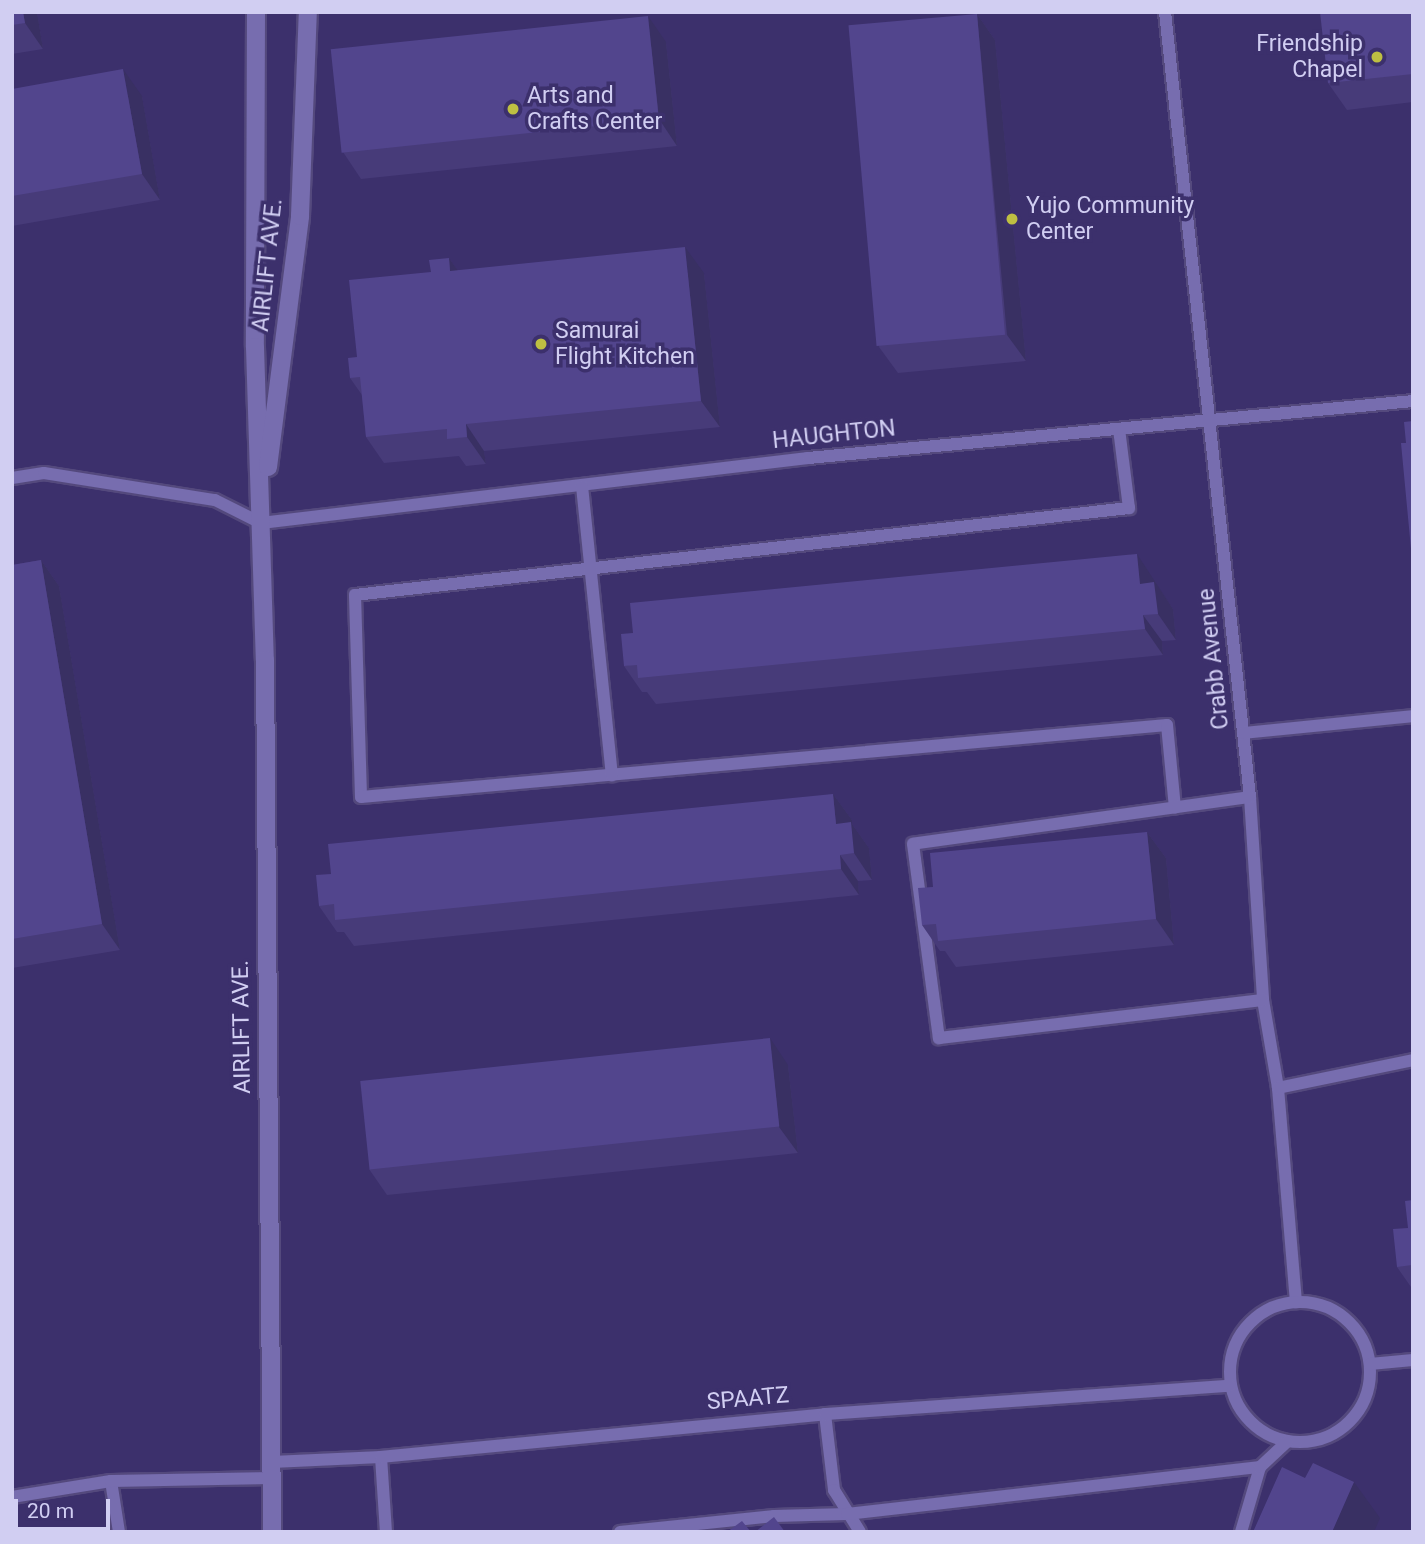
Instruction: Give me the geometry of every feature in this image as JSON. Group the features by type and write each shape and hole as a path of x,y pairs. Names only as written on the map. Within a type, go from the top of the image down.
{"street":[{"name":"AIRLIFT AVE.","path":"256,12 255,347 261,523 272,1532"},
{"name":"AIRLIFT AVE.","path":"261,523 300,216 308,12"}],"lane":[{"name":"Crabb Avenue","path":"1165,12 1183,153 1208,421 1250,797 1263,1000 1278,1088 1296,1302"},
{"name":"HAUGHTON","path":"261,523 808,458 1413,401"},
{"path":"1119,429 1129,508 355,595 360,797 1167,725 1175,808"},
{"path":"12,478 44,473 215,499 261,523"},
{"path":"582,486 612,775"},
{"path":"1243,733 1413,716"},
{"path":"1250,797 913,844 939,1038 1263,1000"},
{"path":"1278,1088 1413,1060"},
{"path":"1296,1302 1317,1304 1344,1319 1364,1344 1370,1364 1366,1396 1348,1423 1330,1436 1287,1441 1265,1434 1247,1419 1230,1386 1231,1354 1240,1335 1274,1307 1296,1302"},
{"path":"1370,1364 1413,1360"},
{"name":"SPAATZ","path":"12,1497 111,1481 272,1470 825,1414 1230,1386"},
{"path":"825,1414 834,1490 860,1532"},
{"path":"1241,1532 1260,1467 1287,1441"},
{"path":"381,1457 386,1532"},
{"path":"621,1532 774,1516 847,1514 1260,1467"},
{"path":"111,1481 119,1532"}],"building":[{"path":"12,12 23,12 25,23 12,25"},
{"name":"Friendship Chapel","path":"1320,12 1413,12 1413,74 1328,83"},
{"path":"977,14 1005,335 877,346 848,25"},
{"name":"Arts and Crafts Center","path":"648,16 659,119 342,153 331,49"},
{"path":"123,69 142,174 12,196 12,89"},
{"name":"Samurai Flight Kitchen","path":"685,247 701,401 466,424 467,437 447,439 447,429 366,437 360,377 350,378 348,358 357,357 349,280 431,272 429,260 449,258 450,271"},
{"path":"1413,421 1413,570 1401,443 1406,443 1404,422"},
{"path":"1137,554 1140,584 1154,582 1158,614 1143,615 1145,629 638,678 637,665 624,666 621,634 633,633 630,603"},
{"path":"41,560 102,924 12,939 12,565"},
{"path":"833,794 836,824 851,822 854,853 840,855 841,869 335,920 334,904 319,906 316,875 331,874 328,844"},
{"path":"1147,832 1156,919 938,941 936,924 922,925 918,888 933,887 930,853"},
{"path":"770,1038 779,1127 370,1170 360,1081"},
{"path":"1413,1200 1413,1273 1412,1265 1397,1267 1393,1229 1408,1228 1405,1201"},
{"path":"1313,1463 1354,1482 1332,1532 1253,1532 1282,1467 1305,1478"},
{"path":"774,1517 785,1532 755,1532"},
{"path":"742,1521 751,1532 727,1532"}],"place":[{"name":"Friendship Chapel","path":"1377,57"},
{"name":"Arts and Crafts Center","path":"513,109"},
{"name":"Yujo Community Center","path":"1012,219"},
{"name":"Samurai Flight Kitchen","path":"541,344"}]}
